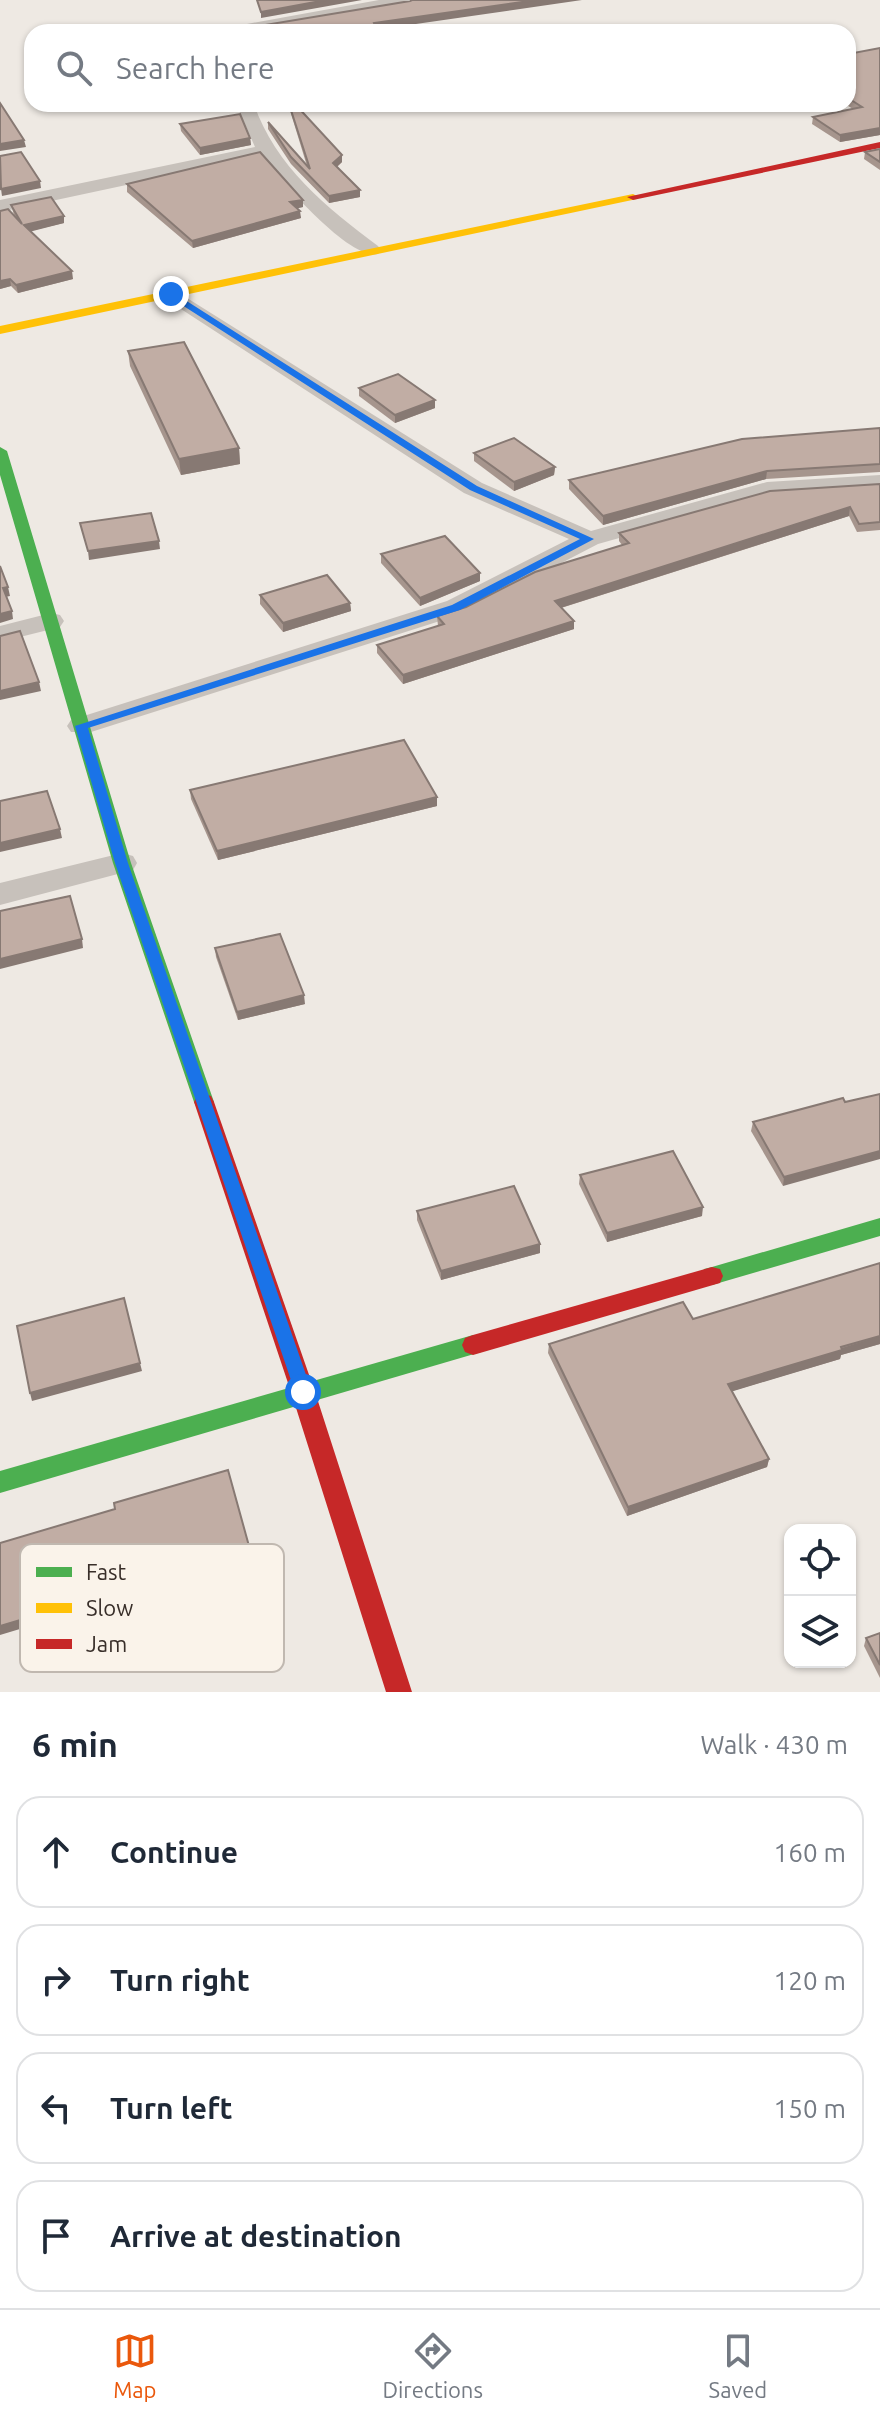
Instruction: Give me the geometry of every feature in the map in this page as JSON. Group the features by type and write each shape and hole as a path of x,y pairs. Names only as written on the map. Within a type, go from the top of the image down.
{"street":[{"path":"264,24 410,0"},
{"path":"247,112 266,150 334,223 371,250"},
{"path":"0,330 880,145"},
{"path":"0,206 266,150"},
{"path":"171,294 473,488 589,539"},
{"path":"0,451 122,863 303,1392 399,1692"},
{"path":"81,726 456,607 589,539 767,489 880,482"},
{"path":"0,634 51,621"},
{"path":"0,894 122,863"},
{"path":"0,1482 880,1227"}],"building":[{"path":"257,0 326,0 261,12"},
{"path":"536,0 374,24 271,24 410,1"},
{"path":"880,48 880,128 840,135 813,117 856,112 856,108 862,107 856,103 856,52"},
{"path":"0,103 24,140 0,144"},
{"path":"292,112 302,112 342,155 333,163 360,190 329,196 291,157 268,122 310,169"},
{"path":"240,114 250,138 200,148 180,124"},
{"path":"880,149 880,162 865,152"},
{"path":"21,152 40,181 1,189 0,156"},
{"path":"260,152 303,200 290,202 300,211 192,241 127,184"},
{"path":"51,197 64,216 24,225 72,271 16,285 10,279 0,281 0,211 8,209 22,224 11,205"},
{"path":"184,342 239,448 179,459 128,351"},
{"path":"398,374 435,400 395,415 359,388"},
{"path":"880,428 880,464 767,471 603,516 569,480 742,439"},
{"path":"514,438 555,467 514,482 474,453"},
{"path":"880,484 880,522 859,524 850,507 555,601 574,621 403,675 377,645 444,624 437,616 466,607 535,572 629,543 619,533 770,491"},
{"path":"151,513 159,541 88,551 80,523"},
{"path":"445,536 480,573 420,598 381,554"},
{"path":"0,566 8,587 3,588 12,611 0,614"},
{"path":"327,575 350,603 283,623 260,595"},
{"path":"20,631 39,682 0,691 0,636"},
{"path":"404,740 437,797 217,851 190,790"},
{"path":"47,791 60,829 0,843 0,801"},
{"path":"70,896 82,939 0,959 0,911"},
{"path":"280,934 304,995 237,1012 215,948"},
{"path":"880,1094 880,1151 784,1177 753,1122 843,1098 845,1102"},
{"path":"673,1151 703,1207 607,1233 580,1175"},
{"path":"514,1186 540,1244 441,1271 417,1211"},
{"path":"880,1263 880,1336 728,1384 769,1459 628,1507 549,1344 683,1302 693,1319"},
{"path":"124,1298 140,1363 30,1393 17,1326"},
{"path":"228,1470 248,1544 20,1544 20,1620 0,1626 0,1543 115,1509 114,1503"},
{"path":"880,1633 880,1665 866,1638"}],"traffic: fast":[{"path":"0,451 122,863 204,1102"},
{"path":"712,1276 880,1227"},
{"path":"0,1482 473,1345"}],"traffic: slow":[{"path":"0,330 633,197"}],"traffic: jam":[{"path":"633,197 880,145"},
{"path":"204,1102 303,1392 399,1692"},
{"path":"473,1345 712,1276"}],"route":[{"path":"171,294 473,488 589,539 456,607 81,726 122,863 303,1392"}]}
